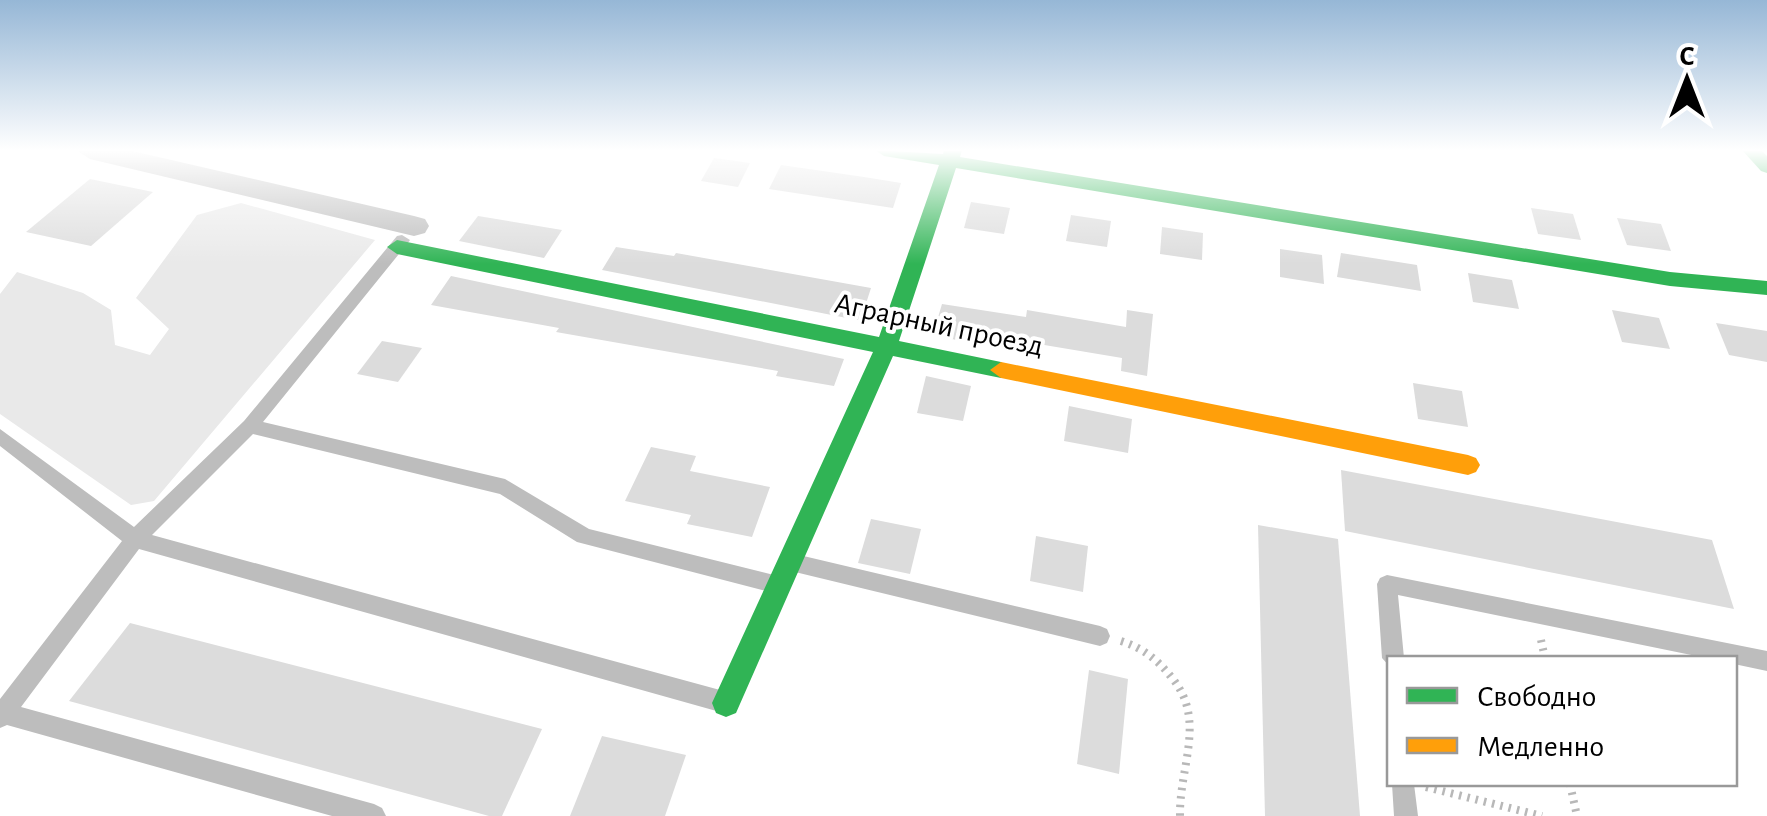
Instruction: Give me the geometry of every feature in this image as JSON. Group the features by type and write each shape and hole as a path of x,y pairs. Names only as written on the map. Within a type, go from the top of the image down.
{"street":[{"path":"228,188 405,237"},
{"path":"726,702 887,345 940,188"},
{"path":"1139,188 1670,279 1767,288"},
{"name":"Аграрный проезд","path":"405,237 887,345 1468,466"}],"lane":[{"path":"374,816 1,715 135,539 250,426 405,237"},
{"path":"250,426 505,486 584,536 779,586"},
{"path":"0,436 135,539 726,702"},
{"path":"789,562 1100,636"},
{"path":"1393,656 1387,584 1767,662"},
{"path":"1406,816 1407,786"}],"path":[{"path":"1100,636 1134,645 1159,662 1186,692 1196,717 1180,781 1180,816"},
{"path":"1415,786 1542,816"},
{"path":"1570,786 1577,816"}],"shaded area":[{"path":"241,203 375,240 154,501 131,505 0,414 0,294 17,272 83,293 111,310 115,345 150,355 169,329 136,298 197,215"}],"building":[{"path":"79,188 153,192 91,246 26,232"},
{"path":"769,188 899,188 893,208"},
{"path":"971,202 1010,208 1004,234 964,228"},
{"path":"1531,208 1573,214 1581,240 1538,234"},
{"path":"1071,215 1111,221 1107,247 1066,241"},
{"path":"478,216 562,230 544,258 459,241"},
{"path":"1617,218 1661,224 1671,251 1627,245"},
{"path":"1162,227 1203,233 1202,260 1160,254"},
{"path":"616,247 674,256 676,253 871,288 861,319 857,320 602,270"},
{"path":"1280,249 1322,255 1324,284 1280,277"},
{"path":"1341,253 1417,265 1421,291 1337,277"},
{"path":"1468,273 1512,280 1519,309 1473,302"},
{"path":"451,276 844,359 834,386 776,376 778,371 556,332 559,328 431,305"},
{"path":"942,304 1026,317 1027,310 1126,327 1127,310 1153,314 1147,376 1121,371 1122,358 978,334 976,344 937,336 933,334"},
{"path":"1612,310 1659,318 1670,349 1622,342"},
{"path":"1716,323 1767,331 1767,362 1729,355"},
{"path":"382,341 422,348 398,382 357,374"},
{"path":"926,376 971,386 963,421 917,413"},
{"path":"1413,383 1462,391 1468,427 1418,419"},
{"path":"1069,406 1132,419 1128,453 1064,441"},
{"path":"651,447 696,456 690,471 770,487 752,537 687,524 691,515 625,501"},
{"path":"1341,470 1712,540 1734,609 1345,531"},
{"path":"871,519 921,529 910,574 858,563"},
{"path":"1258,525 1338,539 1360,816 1265,816"},
{"path":"1036,536 1088,546 1083,592 1030,581"},
{"path":"130,623 542,729 502,816 489,816 69,701"},
{"path":"1089,670 1128,679 1119,774 1077,764"},
{"path":"602,736 686,755 665,816 570,816"}],"traffic: fast":[{"path":"726,703 887,345 940,188"},
{"path":"1116,188 1670,279 1767,288"},
{"path":"397,247 1001,370"}],"traffic: slow":[{"path":"1001,370 1468,465"}]}
